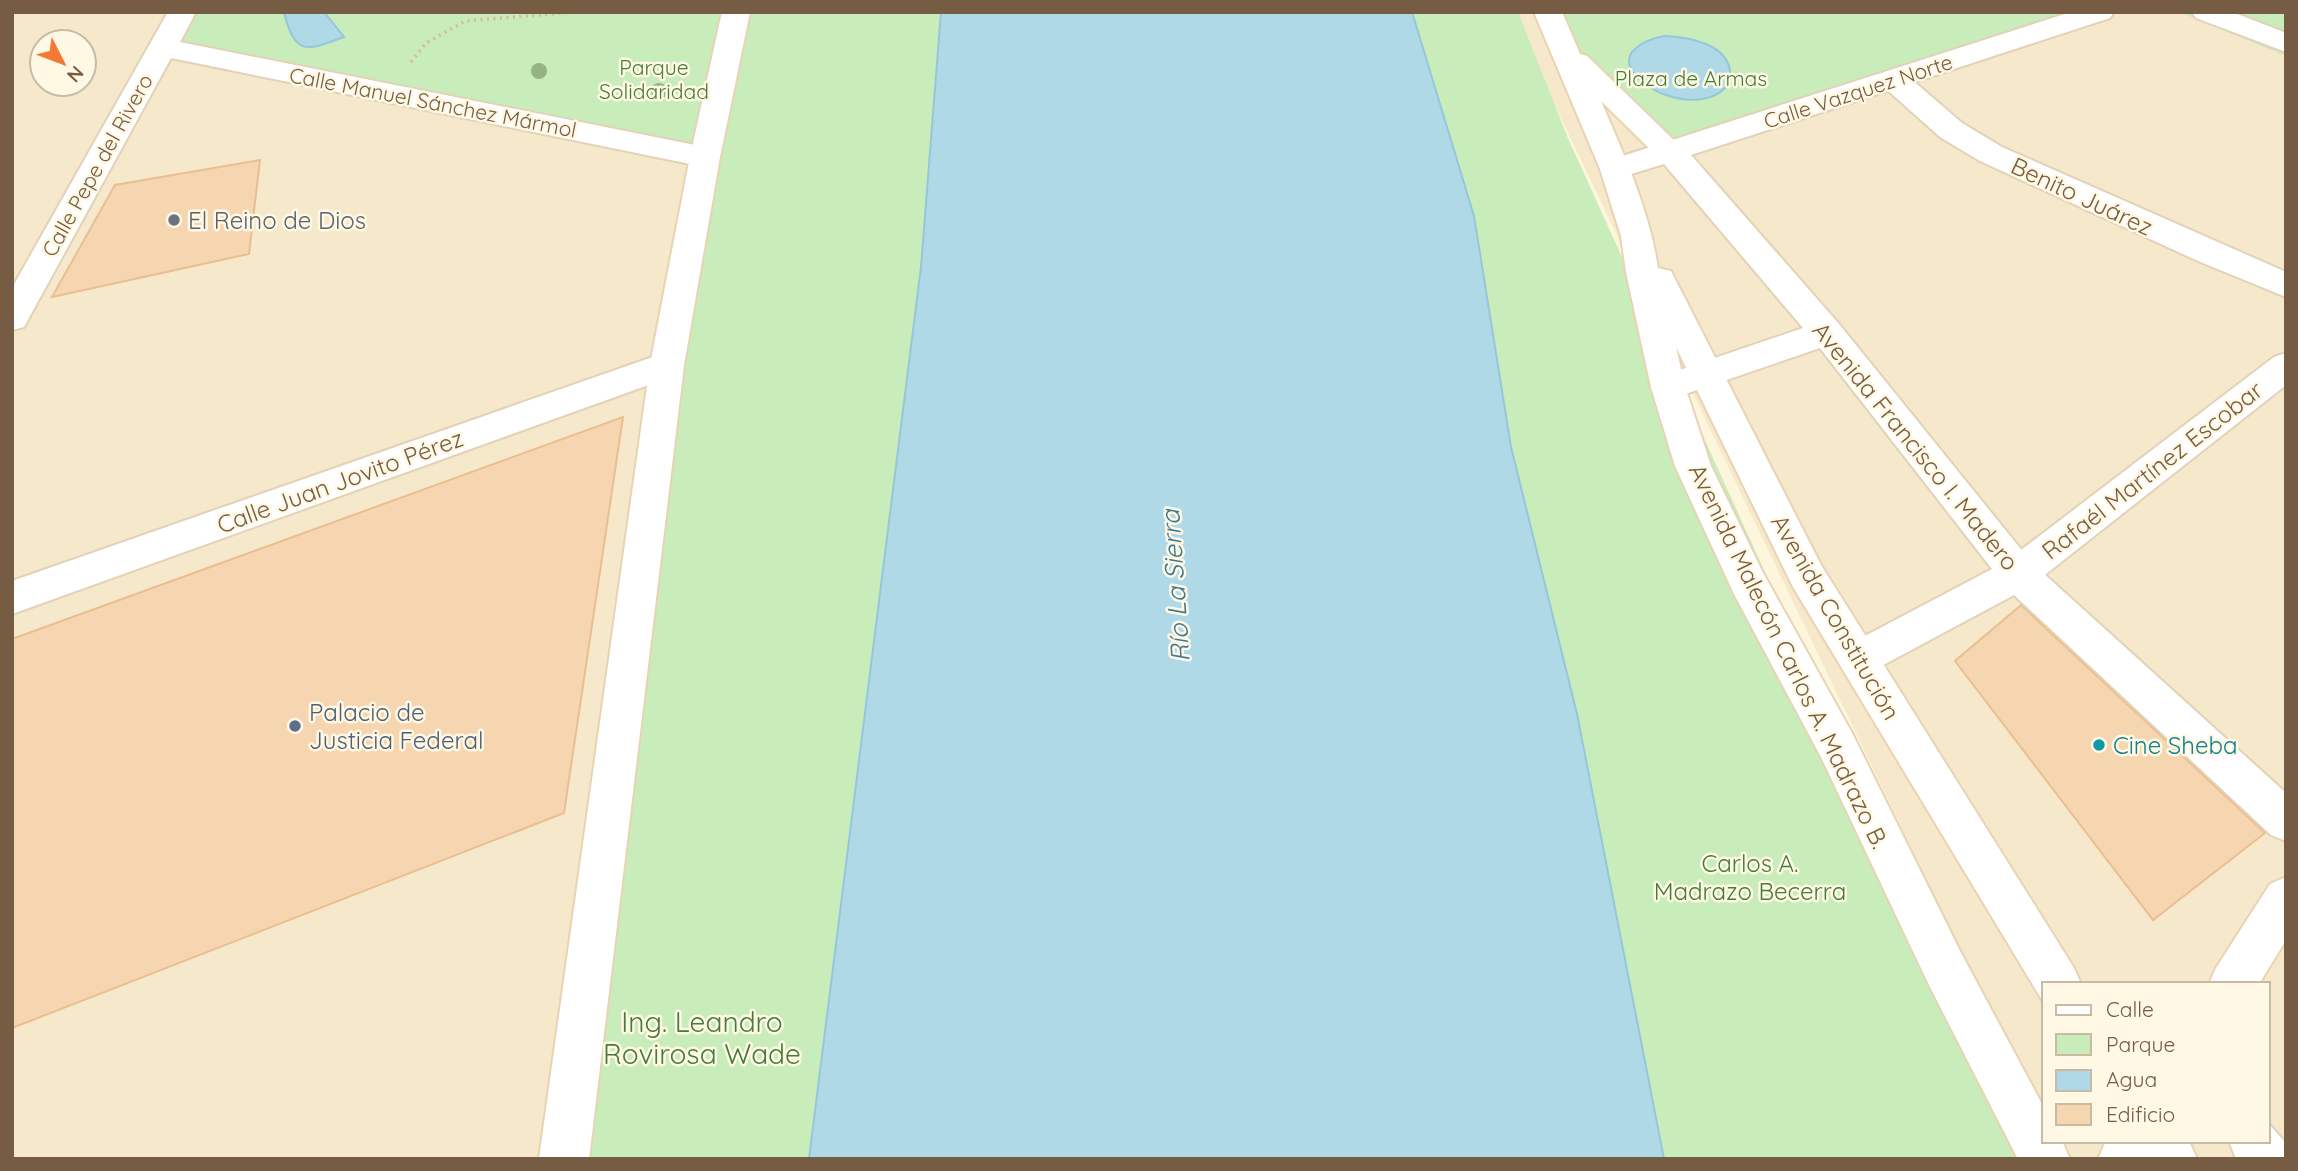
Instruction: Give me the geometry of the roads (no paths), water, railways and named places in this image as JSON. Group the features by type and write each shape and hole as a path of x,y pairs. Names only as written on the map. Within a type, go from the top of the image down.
{"street":[{"name":"Calle Pepe del Rivero","path":"12,318 181,12"},
{"path":"564,1159 667,365 705,157 736,12"},
{"name":"Avenida Malecón Carlos A. Madrazo B.","path":"1548,12 1615,169 1637,236 1642,272 1668,387 1693,466 1718,521 1837,746 1945,969 2045,1159"},
{"name":"Calle Vazquez Norte","path":"1615,169 2100,12"},
{"path":"2206,12 2286,43"},
{"name":"Calle Manuel Sánchez Mármol","path":"161,47 705,157"},
{"name":"Avenida Francisco I. Madero","path":"1566,51 1671,152 1827,332 2018,574 2286,821"},
{"name":"Benito Juárez","path":"1894,80 1951,130 1991,154 2286,285"},
{"name":"Avenida Constitución","path":"1637,236 1807,576 2057,982"},
{"path":"1668,387 1827,332"},
{"name":"Calle Juan Jovito Pérez","path":"12,598 667,365"},
{"name":"Rafaél Martínez Escobar","path":"1858,659 2018,574 2286,366"},
{"path":"2233,982 2286,899"},
{"path":"2123,1159 2134,1143"},
{"path":"2160,1143 2172,1159"},
{"path":"2255,1143 2267,1159"}],"water":[{"path":"284,12 324,12 344,37 305,47 298,44 293,37"},
{"name":"Río La Sierra","path":"941,12 1412,12 1474,216 1511,447 1577,714 1664,1159 809,1159 921,267"},
{"path":"1665,36 1695,40 1723,55 1728,63 1730,77 1726,86 1715,95 1691,100 1666,95 1644,83 1630,68 1631,54 1642,44"}],"place":[{"name":"El Reino de Dios","path":"174,220"},
{"name":"Palacio de Justicia Federal","path":"295,726"},
{"name":"Cine Sheba","path":"2099,745"}],"park label":[{"name":"Plaza de Armas","path":"1691,78"},
{"name":"Parque Solidaridad","path":"654,79"},
{"name":"Carlos A. Madrazo Becerra","path":"1750,877"},
{"name":"Ing. Leandro Rovirosa Wade","path":"702,1037"}]}
